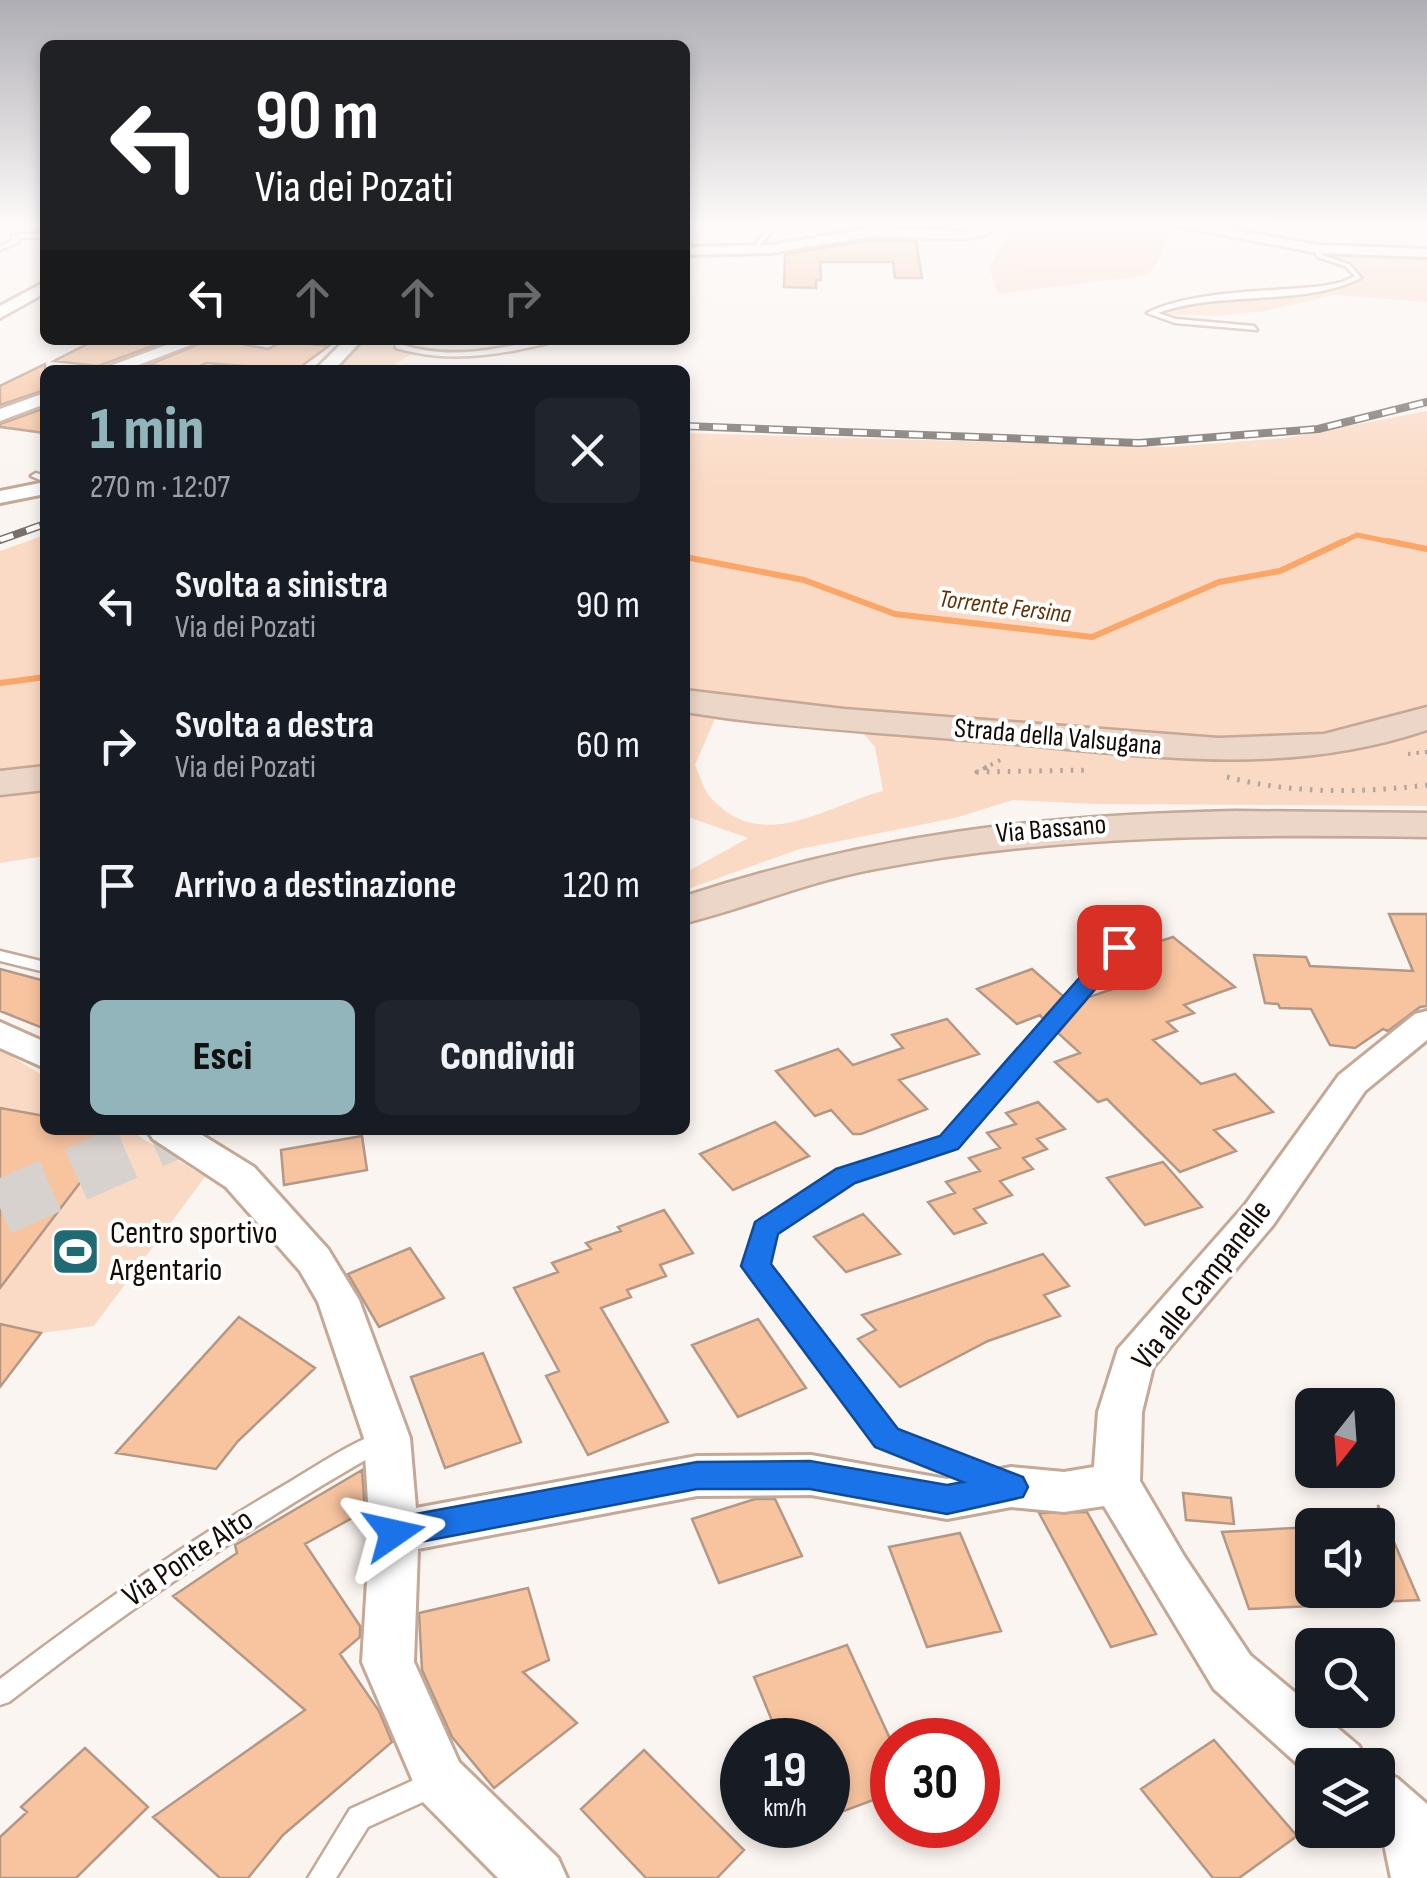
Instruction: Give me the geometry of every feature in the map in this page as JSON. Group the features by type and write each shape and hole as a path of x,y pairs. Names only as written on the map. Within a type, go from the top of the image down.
{"main road":[{"name":"Strada della Valsugana","path":"690,702 888,723 1274,750 1351,742 1427,718"},
{"path":"0,782 40,778"},
{"name":"Via Bassano","path":"690,908 786,876 864,856 1027,830 1230,820 1427,825"}],"street":[{"path":"123,365 181,345"},
{"path":"329,365 349,345"},
{"path":"1,414 40,400"},
{"path":"0,497 40,482"},
{"name":"Via alle Campanelle","path":"1116,1484 1120,1412 1134,1361 1260,1215 1352,1083 1427,1022"},
{"path":"0,1032 40,1054"},
{"path":"174,1135 240,1176 314,1260 338,1300 386,1438 394,1533 388,1662 440,1781 538,1878"},
{"path":"394,1533 697,1476 810,1475 947,1500 1011,1487 1064,1492 1116,1484 1232,1672 1320,1748"},
{"path":"1404,1813 1420,1878"}],"lane":[{"path":"1154,313 1175,321 1254,328"},
{"path":"399,345 416,352 452,357 523,345"},
{"path":"1011,1487 887,1438 756,1266 765,1229 846,1176 949,1142 1119,947"},
{"path":"0,956 40,966"},
{"name":"Via Ponte Alto","path":"0,1694 94,1621 281,1496 386,1438"},
{"path":"321,1878 359,1818 440,1781"}],"shaded area":[{"path":"1163,313 1249,313 1217,316"},
{"path":"356,345 392,345 412,354 394,365 336,365"},
{"path":"1427,411 1427,806 1013,800 955,818 800,849 690,888 690,870 748,838 690,818 690,433 1169,447 1285,438","holes":["715,719 861,731 875,747 883,791 775,825 733,816 710,797 695,765"]},
{"path":"40,537 40,857 0,863 0,551"},
{"name":"Centro sportivo Argentario","path":"0,1049 40,1074 40,1135 137,1135 205,1177 94,1326 41,1333 0,1387"}],"building":[{"path":"85,345 155,345 101,365 54,361"},
{"path":"196,345 268,349 276,345 329,346 303,365 148,365"},
{"path":"40,366 40,392 0,405 0,386"},
{"path":"40,410 40,432 0,424"},
{"path":"1389,914 1427,914 1427,1006 1355,1048 1330,1045 1311,1009 1280,1008 1278,1004 1265,1003 1254,955 1306,957 1310,966 1413,971"},
{"path":"1173,937 1235,987 1184,1005 1194,1013 1167,1022 1177,1031 1153,1040 1201,1084 1235,1074 1273,1112 1214,1130 1236,1151 1180,1172 1107,1099 1098,1102 1055,1062 1080,1053 1058,1033 1089,997 1145,978 1136,971 1157,963 1139,948"},
{"path":"0,969 40,980 40,1027 0,1011"},
{"path":"1032,969 1063,996 1043,1019 1040,1015 1017,1024 977,989"},
{"path":"947,1019 979,1054 899,1080 927,1109 861,1134 853,1134 831,1110 815,1116 776,1071 838,1049 853,1065 903,1048 892,1035"},
{"path":"1038,1102 1065,1129 1037,1139 1047,1149 1023,1158 1033,1169 1000,1181 1012,1195 974,1209 986,1223 954,1234 928,1202 955,1193 946,1182 980,1171 969,1158 1000,1148 987,1133 1016,1124 1006,1113"},
{"path":"0,1108 40,1115 40,1135 116,1135 0,1288"},
{"path":"775,1122 809,1156 733,1190 700,1154"},
{"path":"362,1136 367,1170 284,1185 281,1150"},
{"path":"1163,1162 1202,1207 1145,1225 1107,1178"},
{"path":"664,1210 693,1253 660,1265 666,1276 627,1290 631,1297 601,1308 668,1422 588,1455 546,1376 559,1371 514,1288 558,1272 552,1263 591,1249 586,1243"},
{"path":"863,1214 900,1254 846,1272 814,1237"},
{"path":"410,1248 444,1298 379,1327 348,1274"},
{"path":"1043,1254 1069,1286 1044,1295 1060,1316 988,1341 900,1387 858,1339 876,1330 862,1315"},
{"path":"239,1317 315,1368 238,1441 216,1469 116,1453"},
{"path":"758,1319 806,1388 738,1417 692,1345"},
{"path":"0,1324 41,1333 0,1387"},
{"path":"483,1353 521,1442 445,1468 411,1377"},
{"path":"362,1470 365,1511 305,1544 360,1626 360,1637 340,1654 379,1711 392,1742 283,1835 248,1878 220,1878 153,1817 305,1710 173,1596 237,1553 235,1545"},
{"path":"1183,1493 1231,1498 1234,1524 1186,1520"},
{"path":"755,1499 775,1499 802,1556 719,1583 692,1519"},
{"path":"1087,1512 1156,1634 1111,1647 1039,1513"},
{"path":"1295,1528 1295,1607 1249,1609 1222,1532"},
{"path":"960,1533 1001,1631 927,1647 889,1547"},
{"path":"1395,1544 1419,1600 1395,1601"},
{"path":"528,1588 549,1660 523,1672 577,1723 494,1788 452,1737 422,1670 419,1613"},
{"path":"847,1645 881,1718 870,1718 870,1801 850,1809 850,1718 771,1718 754,1677"},
{"path":"1214,1740 1295,1837 1239,1878 1213,1878 1141,1789"},
{"path":"85,1748 148,1807 76,1878 0,1878 0,1837 27,1812 21,1807"},
{"path":"644,1750 720,1826 720,1848 744,1850 717,1878 646,1878 581,1809"}],"waterway":[{"name":"Torrente Fersina","path":"1338,544 1357,535 1401,544"},
{"name":"Torrente Fersina","path":"690,558 804,580 895,614 1092,637 1219,582 1280,571 1344,541"},
{"name":"Torrente Fersina","path":"1388,541 1427,549"},
{"name":"Torrente Fersina","path":"0,683 40,678"}],"tunnel":[{"path":"0,1208 166,1135"}],"railway":[{"path":"690,426 1139,443 1318,429 1427,402"},
{"path":"0,540 40,526"}],"place":[{"name":"Centro sportivo Argentario","path":"75,1251"}],"route":[{"path":"394,1533 697,1476 810,1475 947,1500 1011,1487 887,1438 756,1266 765,1229 846,1176 949,1142 1119,947"}]}
